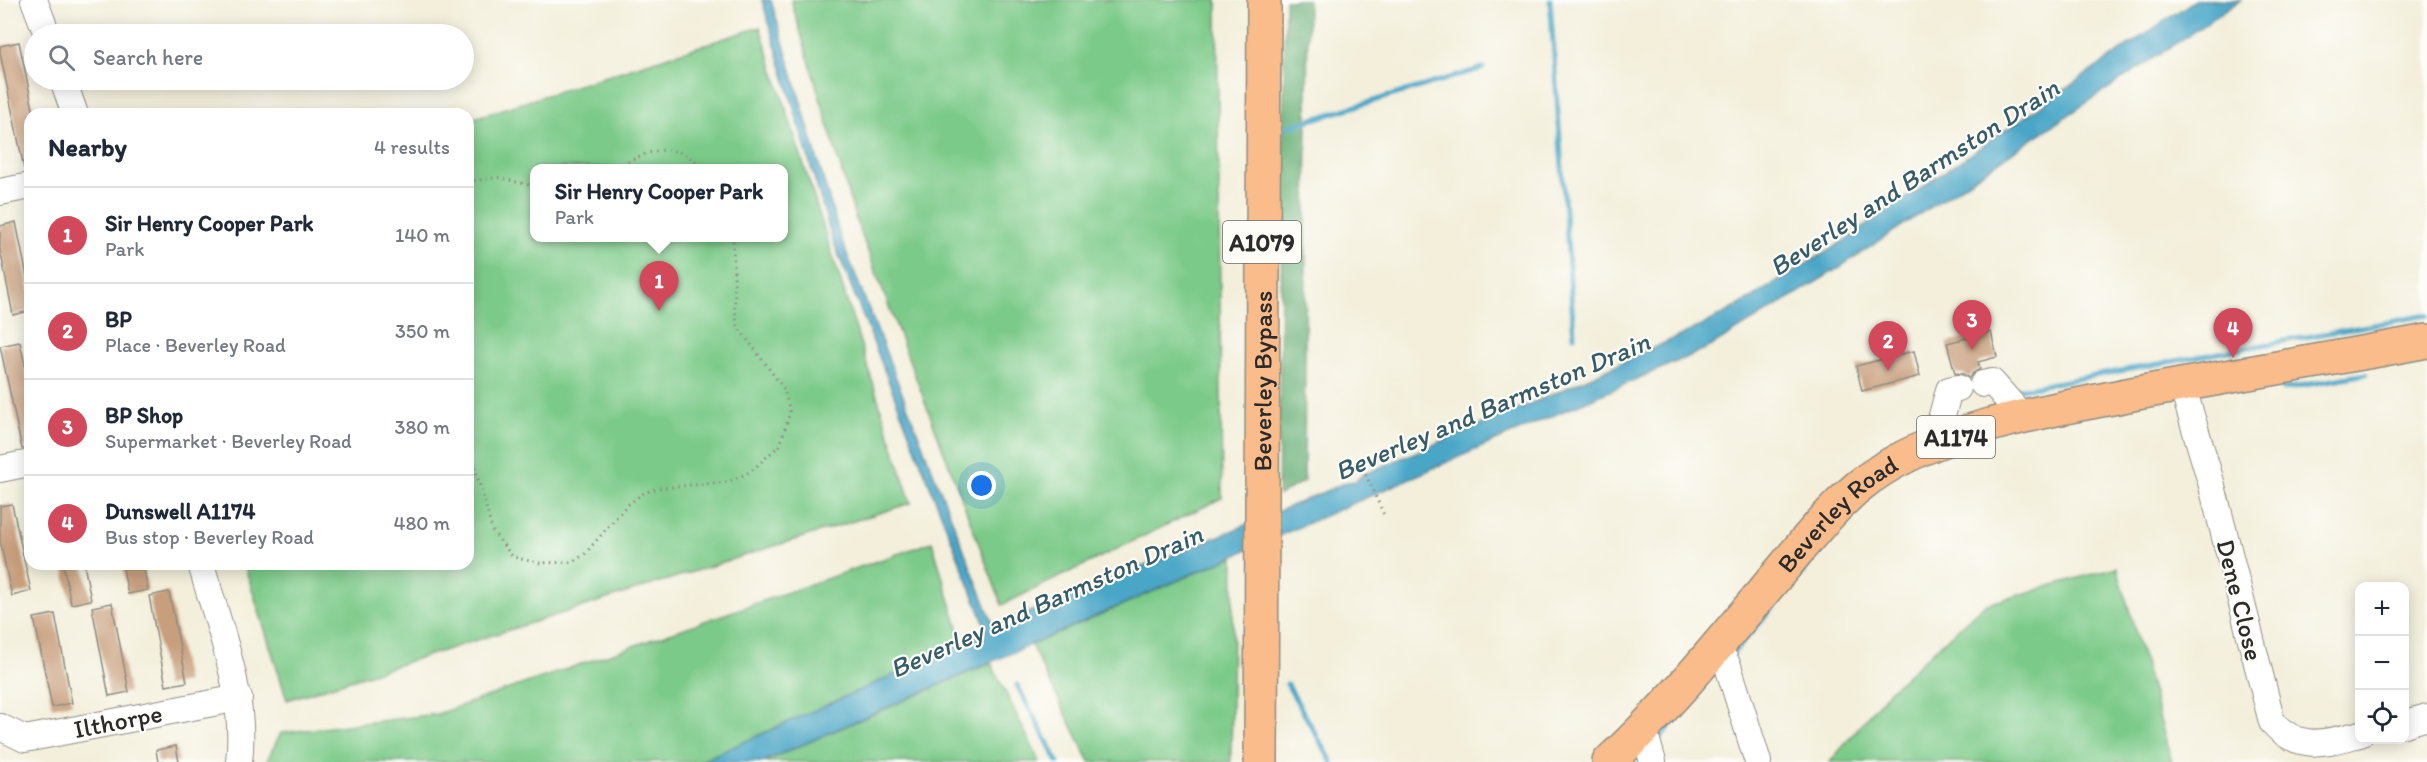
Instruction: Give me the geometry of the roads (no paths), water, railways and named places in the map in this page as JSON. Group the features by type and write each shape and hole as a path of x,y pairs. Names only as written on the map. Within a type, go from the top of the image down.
{"main road":[{"name":"Beverley Bypass","path":"1261,762 1264,0"},
{"name":"Beverley Road","path":"1609,762 1713,649 1829,515 1853,492 1892,465 1934,445 2023,417 2182,385 2427,341"},
{"name":"Beverley Bypass","path":"1262,690 1282,762"}],"street":[{"path":"34,0 43,24"},
{"path":"67,90 73,108"},
{"path":"0,192 24,187"},
{"path":"1983,384 1992,382 2023,417"},
{"name":"Dene Close","path":"2182,385 2211,482 2272,722 2283,735 2300,743 2326,742 2355,735"},
{"path":"1934,445 1948,390 1958,388"},
{"path":"0,469 24,464"},
{"path":"203,570 239,698 241,740 239,762"},
{"path":"1713,649 1728,666 1758,762"},
{"name":"Ilthorpe","path":"0,727 25,739 239,698"},
{"path":"2409,722 2427,717"},
{"path":"1643,727 1653,762"}],"water":[{"path":"762,0 771,0 840,236 994,626 1347,482 1356,481 1362,475 1553,394 1699,327 1738,306 1842,242 2195,0 2241,0 1834,271 1710,347 763,762 699,762 963,644 987,630 832,238"}],"waterway":[{"path":"1550,0 1574,336"},
{"path":"1287,127 1483,68"},
{"path":"2010,391 2427,315"},
{"path":"2283,389 2366,374"},
{"path":"1786,593 1829,539"},
{"path":"1734,652 1782,597"},
{"path":"1287,684 1332,762"},
{"path":"1017,685 1058,762"},
{"path":"1658,740 1682,713"}],"place":[{"name":"Sir Henry Cooper Park","path":"659,311"},
{"name":"BP Shop","path":"1972,350"},
{"name":"Dunswell A1174","path":"2233,358"},
{"name":"BP","path":"1888,371"}],"water label":[{"name":"Beverley and Barmston Drain","path":"1914,177"},
{"name":"Beverley and Barmston Drain","path":"1492,406"},
{"name":"Beverley and Barmston Drain","path":"1046,601"}]}
